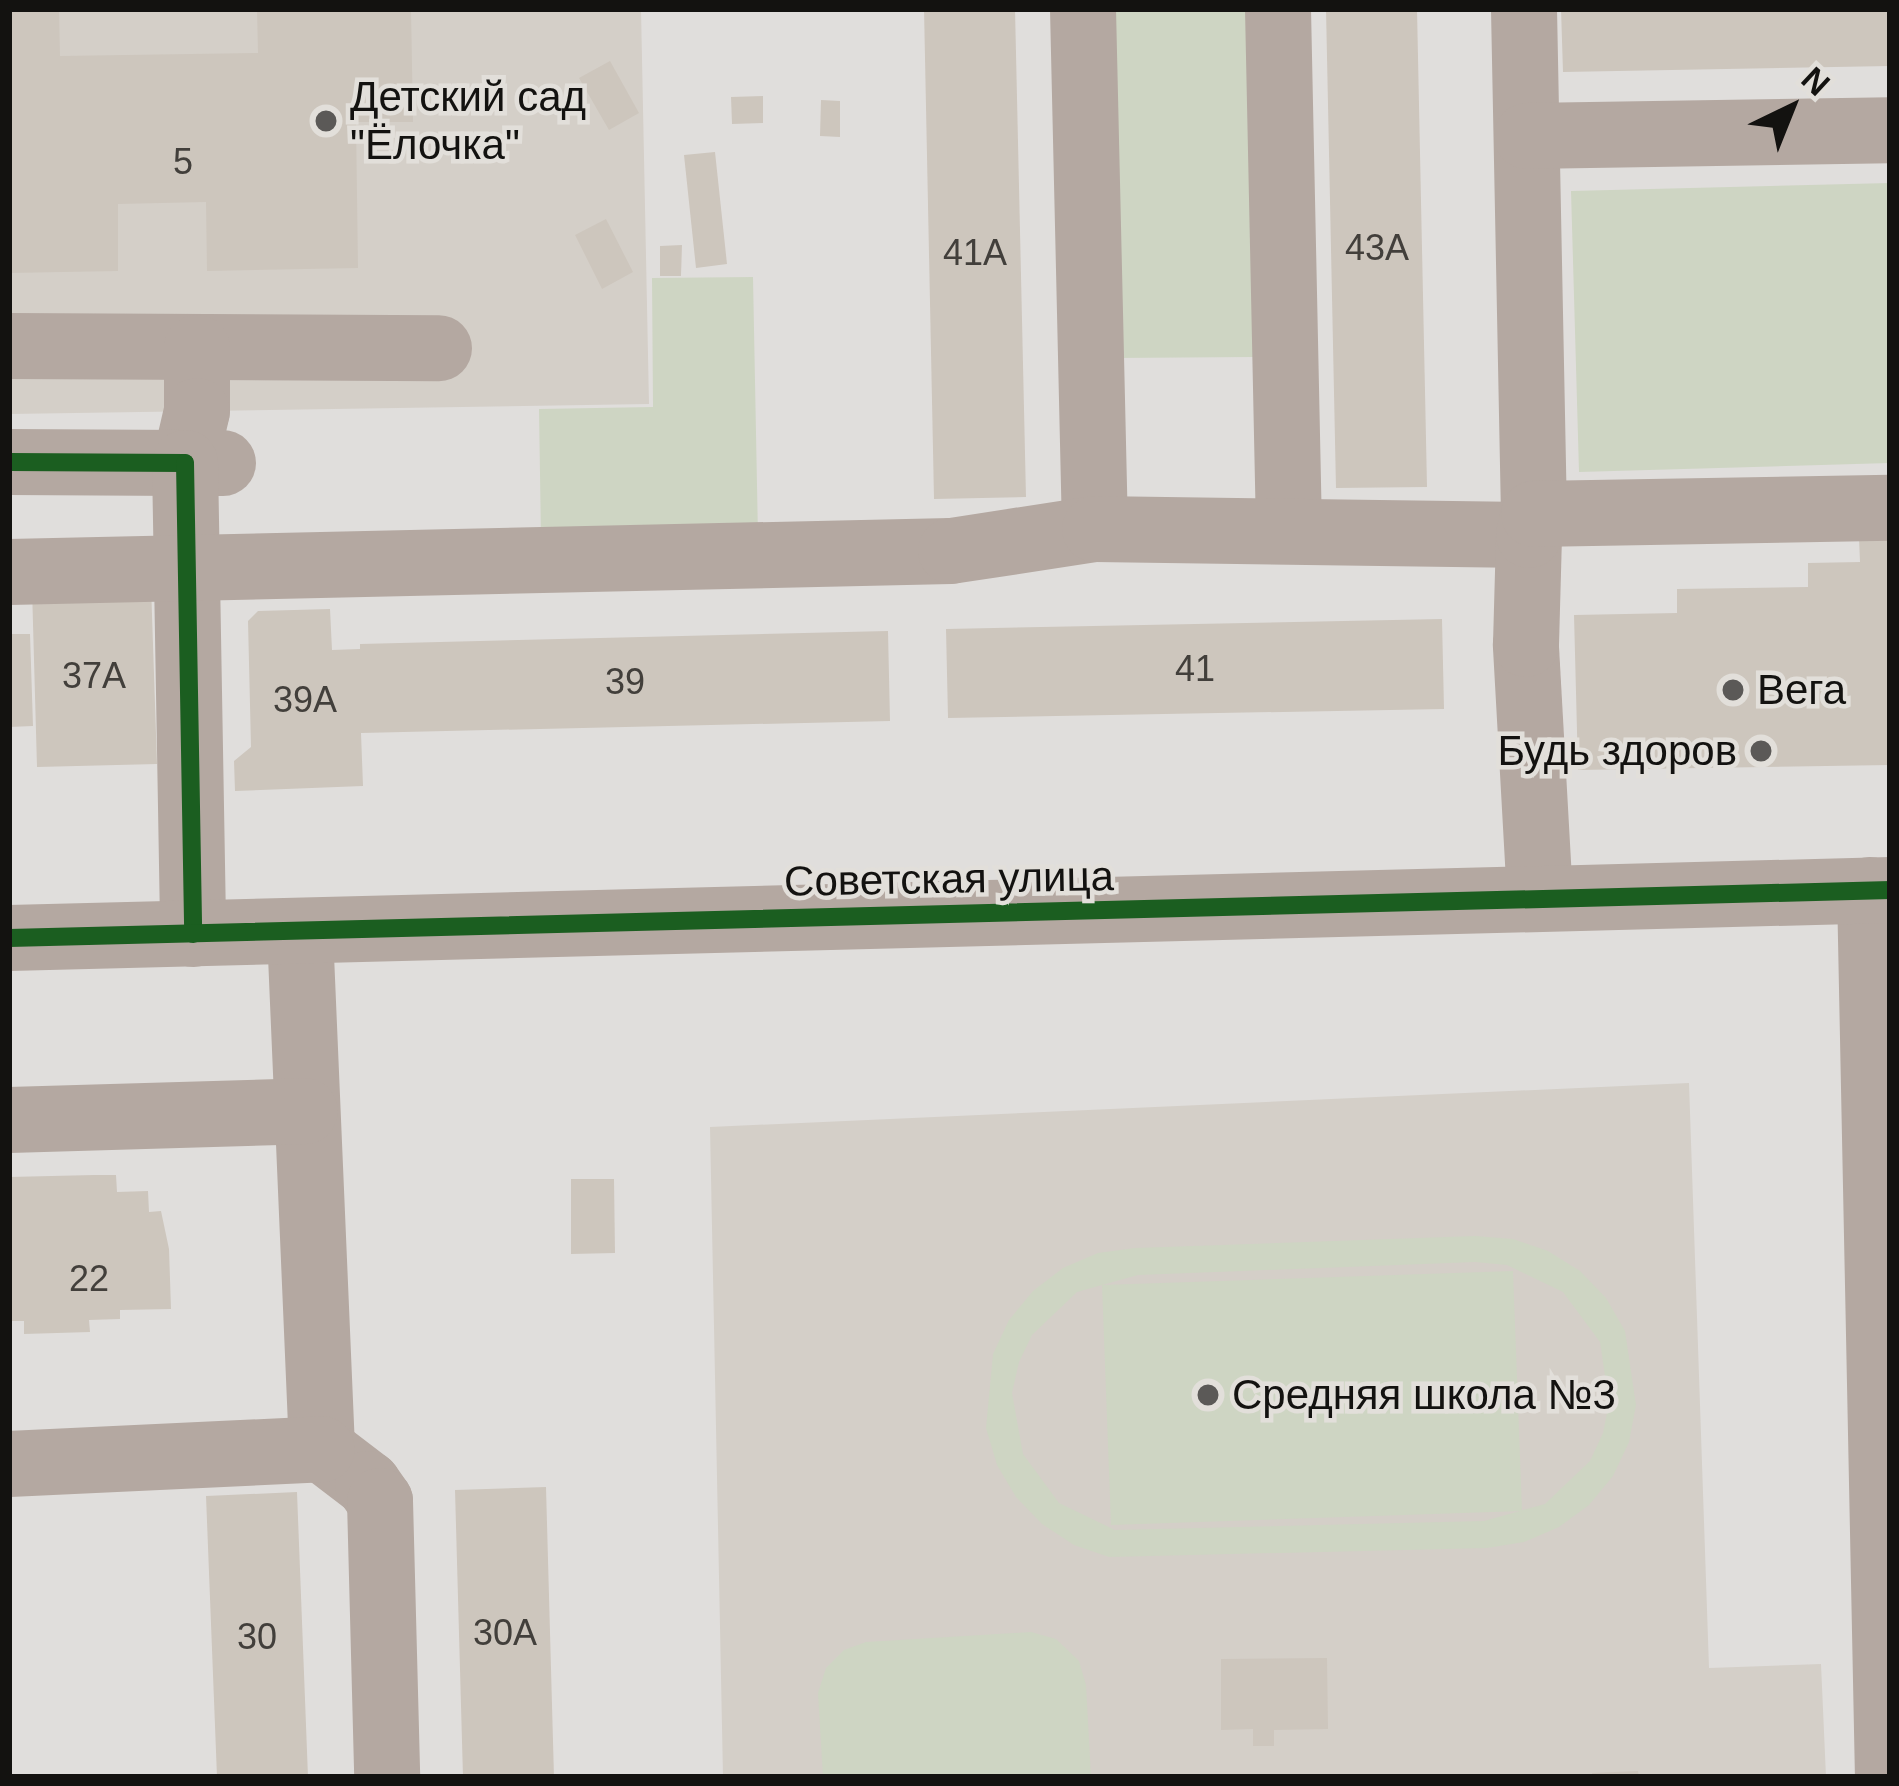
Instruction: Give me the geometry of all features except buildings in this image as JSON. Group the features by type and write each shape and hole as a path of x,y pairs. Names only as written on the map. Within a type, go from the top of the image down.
{"street":[{"path":"1083,9 1095,529"},
{"path":"1278,9 1289,531"},
{"path":"1524,9 1532,525 1526,644 1540,898"},
{"path":"1527,136 1890,130"},
{"path":"9,346 439,348"},
{"path":"193,934 189,567 204,463 196,348"},
{"path":"9,462 204,463"},
{"path":"9,572 951,550 1095,529 1289,531 1532,525 1890,508"},
{"path":"1880,890 1888,1777"},
{"name":"Советская улица","path":"9,938 1880,890"},
{"path":"301,932 322,1450"},
{"path":"9,1120 305,1111"},
{"path":"9,1464 322,1450 368,1484 380,1501 387,1777"}],"shaded area":[{"name":"Детский сад \"Ёлочка\"","path":"9,9 641,9 649,404 9,414"},
{"name":"Средняя школа №3","path":"1689,1083 1709,1668 1821,1664 1826,1777 723,1777 710,1127"}],"green space":[{"path":"1110,9 1249,9 1253,357 1114,358"},
{"path":"1890,183 1890,463 1579,472 1571,191"},
{"path":"753,277 758,536 541,539 539,409 653,407 652,278"},
{"path":"1475,1236 1513,1239 1548,1251 1580,1271 1606,1298 1625,1331 1636,1405 1629,1442 1613,1476 1589,1505 1559,1527 1524,1542 1487,1548 1109,1557 1074,1545 1042,1524 1016,1497 997,1465 986,1428 993,1354 1009,1320 1033,1291 1063,1268 1098,1253","holes":["1475,1262 1507,1265 1563,1292 1600,1342 1609,1403 1603,1433 1590,1461 1545,1504 1484,1521 1115,1530 1059,1503 1023,1454 1012,1393 1019,1362 1032,1335 1077,1292 1138,1275"]},
{"path":"1513,1271 1522,1511 1111,1525 1102,1285"},
{"path":"1031,1632 1056,1639 1079,1661 1086,1685 1091,1777 823,1777 818,1693 826,1668 844,1650 866,1642"}],"cycle path":[{"path":"9,462 185,463 193,934"},
{"path":"9,938 1890,890"}],"place":[{"name":"Детский сад \"Ёлочка\"","path":"326,121"},
{"name":"Вега","path":"1733,690"},
{"name":"Будь здоров","path":"1761,751"},
{"name":"Средняя школа №3","path":"1208,1395"}]}
